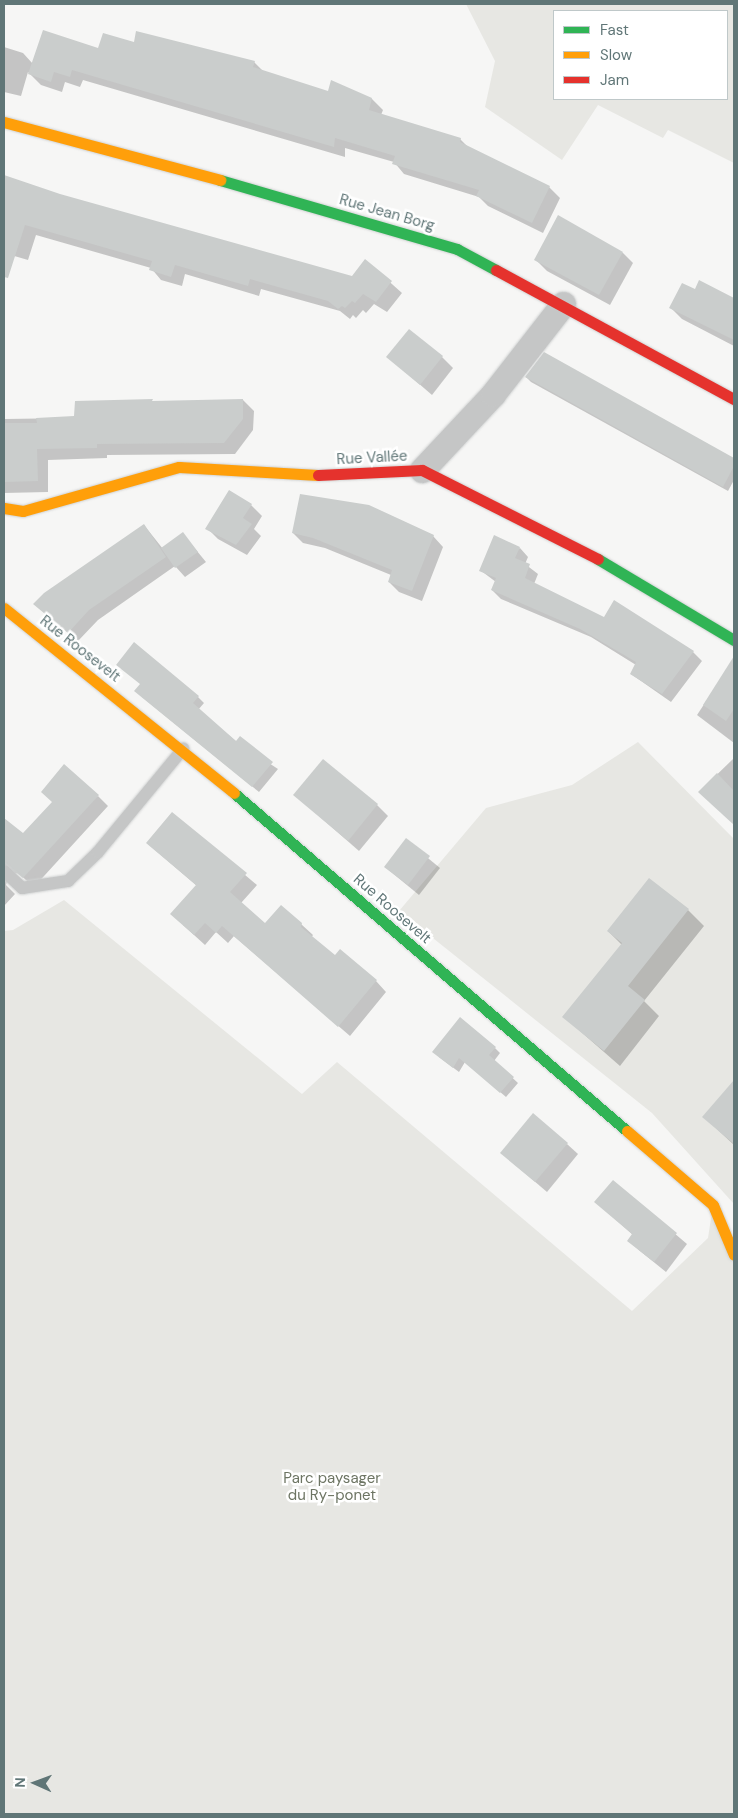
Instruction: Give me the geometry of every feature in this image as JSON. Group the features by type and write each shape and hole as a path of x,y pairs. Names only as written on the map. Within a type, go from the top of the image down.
{"street":[{"name":"Rue Jean Borg","path":"4,122 258,190 457,249 563,304 734,400"},
{"path":"422,470 494,394 563,304"},
{"name":"Rue Vallée","path":"4,508 23,512 179,468 308,476 422,470 616,568 734,640"},
{"name":"Rue Roosevelt","path":"4,608 183,749 713,1205 734,1255"}],"lane":[{"path":"4,871 22,888 68,881 98,852 183,749"}],"green space":[{"path":"466,4 734,4 734,163 668,130 663,138 598,105 562,160 485,107 495,61"},
{"path":"638,742 734,839 734,1204 652,1113 399,911 486,808 572,785"},
{"name":"Parc paysager du Ry-ponet","path":"64,900 302,1094 337,1062 632,1311 708,1238 713,1205 734,1255 734,1814 4,1814 4,931 13,930"}],"building":[{"path":"43,30 98,48 103,33 134,42 136,31 255,61 253,67 328,91 331,80 372,98 369,110 461,138 460,142 550,186 532,223 476,196 479,190 392,164 395,156 335,138 334,147 72,70 70,77 54,72 51,82 28,74"},
{"path":"4,175 60,194 352,276 365,259 392,281 376,302 363,294 355,303 352,301 345,308 342,306 338,309 328,301 250,279 248,286 175,265 171,277 149,270 152,261 25,225 8,278 4,277"},
{"path":"558,215 623,252 599,295 534,260"},
{"path":"699,280 734,298 734,340 669,308 682,283 695,289"},
{"path":"409,329 443,356 420,385 386,357"},
{"path":"544,352 734,458 734,466 723,487 525,377"},
{"path":"153,399 152,401 243,399 243,419 224,443 97,444 97,448 37,449 38,481 4,482 4,423 37,423 36,418 74,416 75,401"},
{"path":"229,490 252,504 243,518 252,524 236,545 205,529"},
{"path":"300,494 369,505 434,535 412,591 388,582 392,570 313,538 292,533"},
{"path":"144,524 166,557 89,610 68,633 33,604 44,593"},
{"path":"183,532 198,552 175,568 161,548"},
{"path":"494,535 520,547 515,558 530,564 525,578 604,617 614,600 694,651 662,694 630,674 636,662 580,629 491,590 496,578 479,571"},
{"path":"134,642 199,696 193,703 236,741 240,736 273,762 252,787 134,691 140,684 116,665"},
{"path":"734,656 734,709 726,721 703,705"},
{"path":"323,759 378,804 348,841 293,795"},
{"path":"64,764 99,795 23,878 4,863 4,818 23,833 52,802 41,792"},
{"path":"717,773 734,791 734,825 698,792"},
{"path":"172,812 247,873 230,892 265,923 281,905 302,923 301,927 335,955 340,949 377,980 338,1027 222,926 216,933 205,923 194,935 170,914 196,885 146,843"},
{"path":"406,838 430,856 408,885 384,867"},
{"path":"649,878 689,909 628,986 645,1000 604,1051 562,1017 622,943 607,931"},
{"path":"460,1017 496,1047 489,1055 514,1077 500,1093 459,1058 453,1068 432,1052"},
{"path":"734,1080 734,1144 702,1117"},
{"path":"533,1113 568,1143 535,1182 500,1153"},
{"path":"613,1180 677,1233 654,1262 627,1241 632,1234 594,1202"}],"traffic: fast":[{"path":"220,180 457,249 496,270"},
{"path":"598,559 734,640"},
{"path":"234,793 627,1131"}],"traffic: slow":[{"path":"4,122 220,180"},
{"path":"4,508 23,511 179,467 318,475"},
{"path":"4,608 234,793"},
{"path":"627,1131 713,1205 734,1255"}],"traffic: jam":[{"path":"496,270 734,399"},
{"path":"318,475 422,470 598,559"}]}
